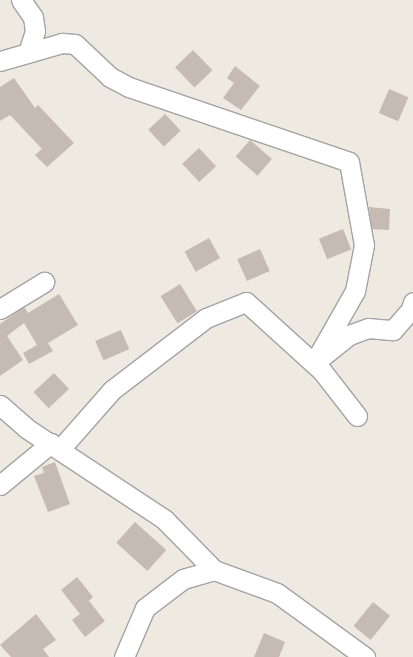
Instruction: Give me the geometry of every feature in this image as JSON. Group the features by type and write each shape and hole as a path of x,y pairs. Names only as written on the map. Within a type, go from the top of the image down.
{"street":[{"path":"21,0 33,17 35,31 28,53"},
{"path":"0,61 62,43 75,44 110,77 129,87 349,162 364,245 355,291 314,363"},
{"path":"0,310 44,282"},
{"path":"314,363 349,335 368,328 393,330 413,302"},
{"path":"0,484 56,446 112,390 206,318 240,303 253,304 314,363 357,416"},
{"path":"0,405 26,428 56,446 164,519 214,570 277,593 365,657"},
{"path":"124,657 145,608 183,579 214,570"}],"building":[{"path":"193,50 212,70 194,88 175,67"},
{"path":"235,66 260,86 241,110 223,98 234,83 227,78"},
{"path":"14,78 35,108 38,105 74,143 47,167 35,155 42,149 10,115 0,121 0,87"},
{"path":"389,89 408,97 398,121 379,113"},
{"path":"165,114 181,131 164,147 148,130"},
{"path":"250,140 272,159 257,176 236,157"},
{"path":"199,148 216,166 199,182 182,164"},
{"path":"369,207 390,209 389,230 372,229"},
{"path":"343,229 351,249 327,259 319,239"},
{"path":"209,238 220,258 196,272 185,252"},
{"path":"260,249 270,271 247,281 237,259"},
{"path":"180,284 197,311 177,323 160,296"},
{"path":"59,294 78,325 48,343 53,351 29,364 23,353 37,345 24,323 7,336 23,360 0,376 0,324 24,307 28,313"},
{"path":"121,330 129,349 103,360 95,341"},
{"path":"54,373 69,389 49,408 34,392"},
{"path":"55,462 70,504 48,512 34,476 44,473 42,467"},
{"path":"135,522 166,550 147,571 116,543"},
{"path":"77,577 93,597 89,601 105,621 85,637 72,620 80,614 61,590"},
{"path":"373,602 390,616 371,640 353,626"},
{"path":"36,614 56,640 43,649 49,657 11,657 0,645"},
{"path":"264,633 285,642 279,657 254,657"}]}
